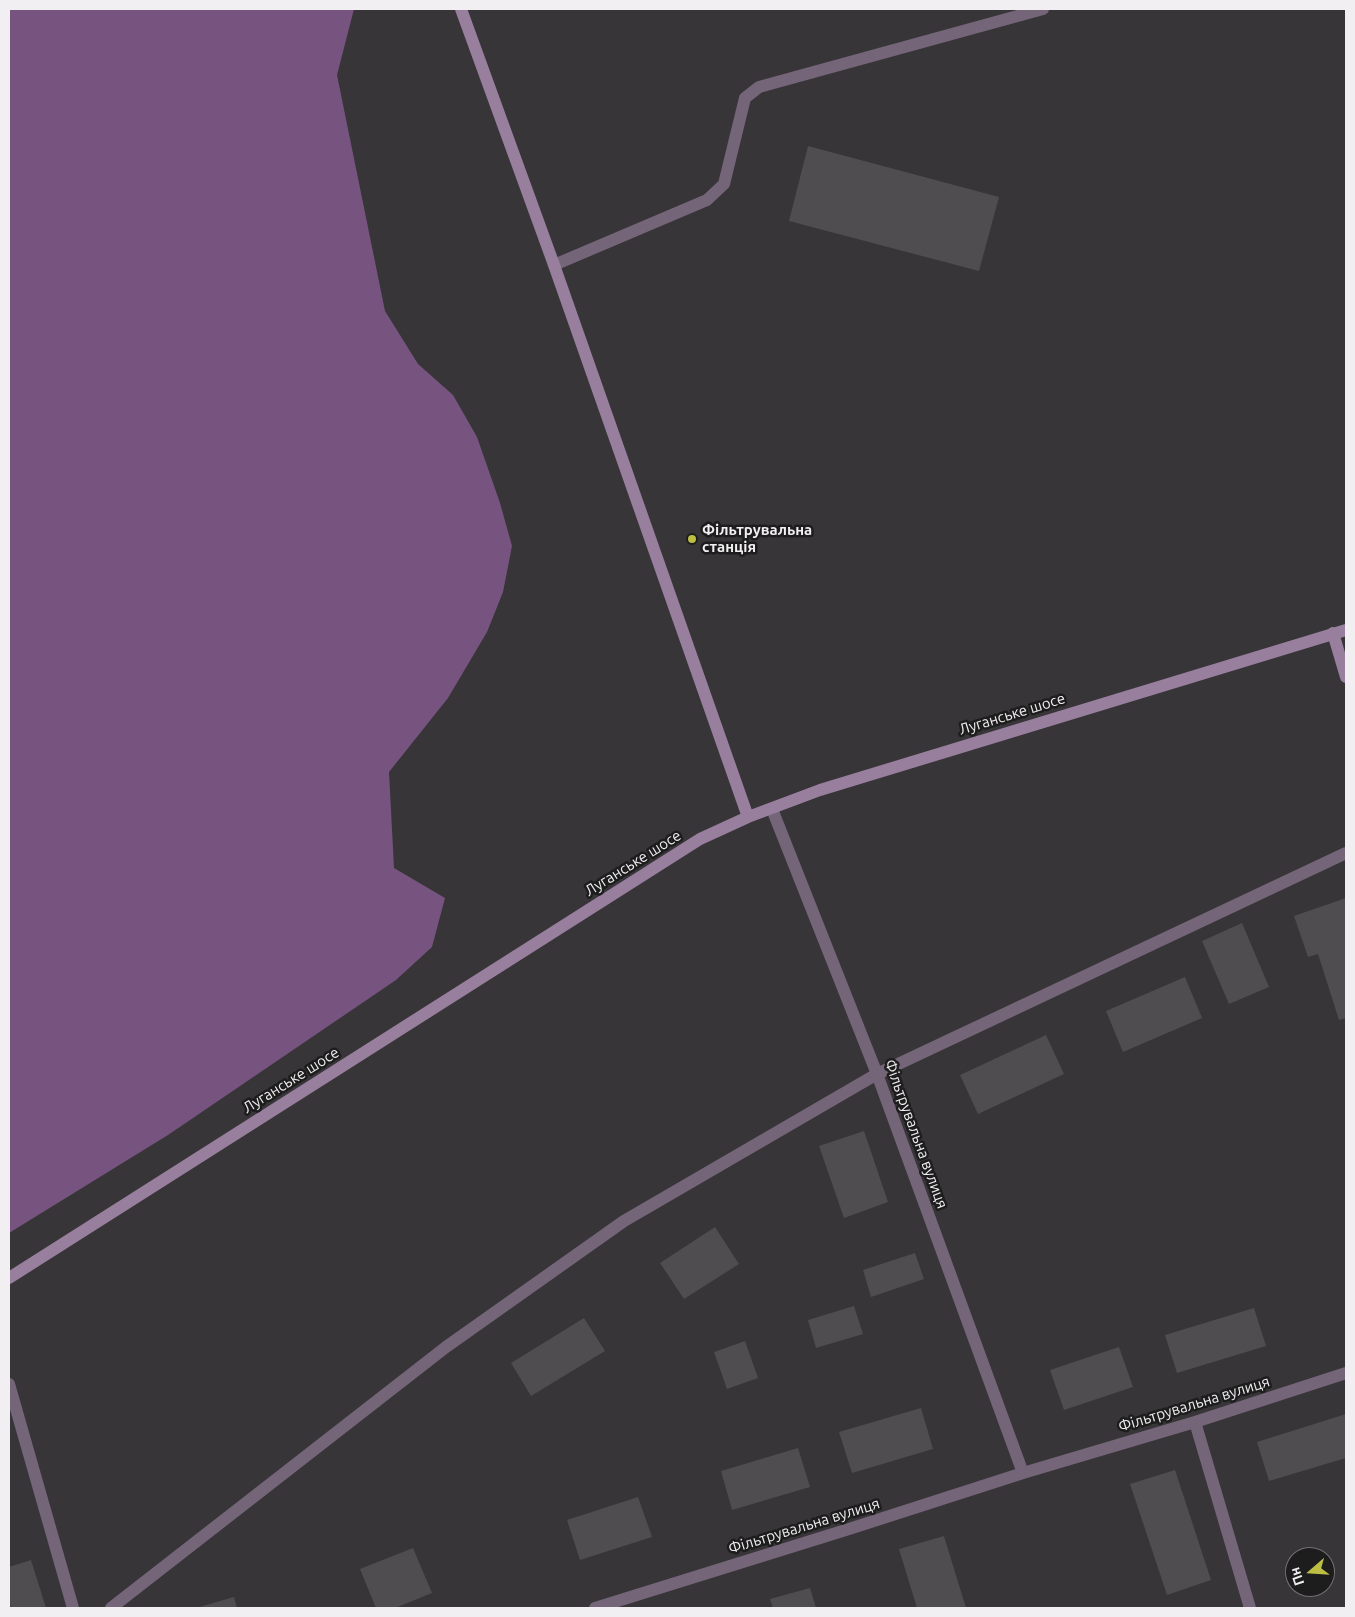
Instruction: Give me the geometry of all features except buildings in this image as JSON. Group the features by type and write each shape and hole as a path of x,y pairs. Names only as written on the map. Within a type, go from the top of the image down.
{"main road":[{"path":"461,9 554,265 748,817"},
{"name":"Луганське шосе","path":"9,1278 700,840 748,817 820,790 1346,630"},
{"path":"1333,633 1346,677"}],"street":[{"path":"554,265 706,200 724,184 745,98 759,86 1043,9"},
{"name":"Фільтрувальна вулиця","path":"772,809 877,1074 1023,1473"},
{"path":"112,1608 446,1347 624,1221 877,1074 1346,853"},
{"name":"Фільтрувальна вулиця","path":"595,1608 1023,1473 1195,1422 1346,1373"},
{"path":"9,1384 73,1608"},
{"path":"1195,1422 1250,1608"}],"shaded area":[{"path":"9,9 354,9 337,75 385,311 418,364 453,395 477,437 500,503 512,546 503,592 487,632 448,698 389,772 394,868 445,898 432,947 396,980 168,1135 9,1233"}],"place":[{"name":"Фільтрувальна станція","path":"692,539"}]}
